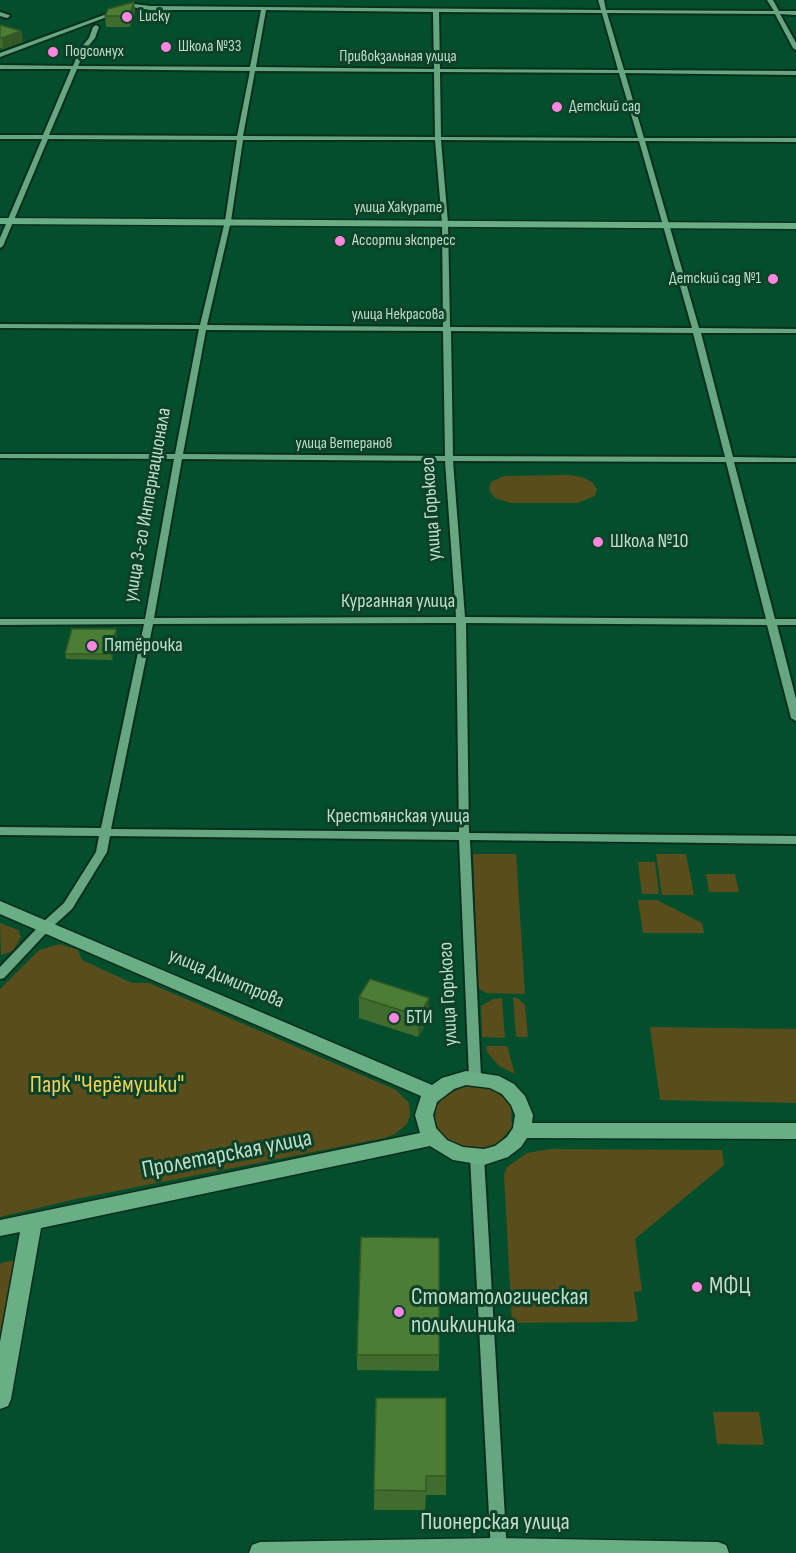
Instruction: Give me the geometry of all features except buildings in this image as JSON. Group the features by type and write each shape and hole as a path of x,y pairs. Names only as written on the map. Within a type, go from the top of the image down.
{"main road":[{"name":"улица Хакурате","path":"0,221 796,226"},
{"name":"улица Димитрова","path":"0,907 433,1093"},
{"path":"475,1077 493,1081 514,1095 524,1115 522,1130 508,1148 493,1155 477,1157 454,1154 432,1138 424,1115 428,1100 440,1087 457,1079 475,1077"},
{"path":"522,1130 796,1131"},
{"name":"Пролетарская улица","path":"0,1228 432,1138"},
{"path":"0,1399 32,1222"},
{"name":"Пионерская улица","path":"260,1553 498,1551 718,1553"}],"street":[{"path":"0,55 152,0"},
{"path":"601,0 696,329 796,718"},
{"path":"770,0 796,48"},
{"path":"134,6 264,9 796,12"},
{"name":"улица 3-го Интернационала","path":"3,967 62,913 82,886 101,852 149,623 203,328 228,221 240,137 264,9"},
{"name":"улица Горького","path":"436,10 438,138 445,223 449,460 461,620 464,836 475,1077"},
{"path":"0,14 7,16"},
{"path":"0,246 75,68 96,27"},
{"name":"Привокзальная улица","path":"0,67 796,74"},
{"path":"0,137 796,140"},
{"name":"улица Некрасова","path":"0,326 796,331"},
{"name":"улица Ветеранов","path":"0,456 796,460"},
{"name":"Курганная улица","path":"0,622 461,620 796,622"},
{"name":"Крестьянская улица","path":"0,831 796,840"},
{"path":"477,1157 498,1551"}],"green space":[{"path":"569,475 582,477 592,482 597,489 595,496 578,503 511,503 495,498 489,490 491,482 504,476"},
{"path":"473,854 516,854 525,994 486,993 478,988"},
{"path":"656,854 686,854 694,895 662,895"},
{"path":"638,862 655,862 659,894 642,894"},
{"path":"706,874 735,874 739,892 709,892"},
{"path":"638,900 657,900 702,923 704,933 643,933"},
{"path":"0,923 18,930 21,937 13,951 1,955"},
{"name":"Парк \"Черёмушки\"","path":"60,944 78,950 82,960 132,983 149,983 396,1090 409,1103 410,1115 407,1124 395,1134 384,1138 76,1199 0,1217 0,989 39,950"},
{"path":"513,997 525,1005 528,1037 516,1037"},
{"path":"502,998 505,1038 482,1037 481,1006 493,999"},
{"path":"650,1027 796,1029 796,1103 660,1100"},
{"path":"486,1046 507,1046 515,1074 499,1066 487,1052"},
{"path":"465,1086 489,1088 502,1096 511,1107 512,1127 498,1143 483,1148 467,1148 451,1143 440,1133 435,1120 436,1107 444,1096"},
{"path":"550,1149 722,1150 724,1165 635,1239 642,1291 634,1292 638,1320 633,1322 512,1323 504,1175 507,1167 527,1153"},
{"path":"16,1260 0,1335 0,1266 1,1263"},
{"path":"713,1412 759,1412 764,1445 717,1444"}],"place":[{"name":"Lucky","path":"127,17"},
{"name":"Школа №33","path":"166,47"},
{"name":"Подсолнух","path":"53,52"},
{"name":"Детский сад","path":"557,107"},
{"name":"Ассорти экспресс","path":"340,241"},
{"name":"Детский сад №1","path":"773,279"},
{"name":"Школа №10","path":"598,542"},
{"name":"Пятёрочка","path":"92,646"},
{"name":"БТИ","path":"394,1018"},
{"name":"МФЦ","path":"697,1287"},
{"name":"Стоматологическая поликлиника","path":"399,1312"}]}
